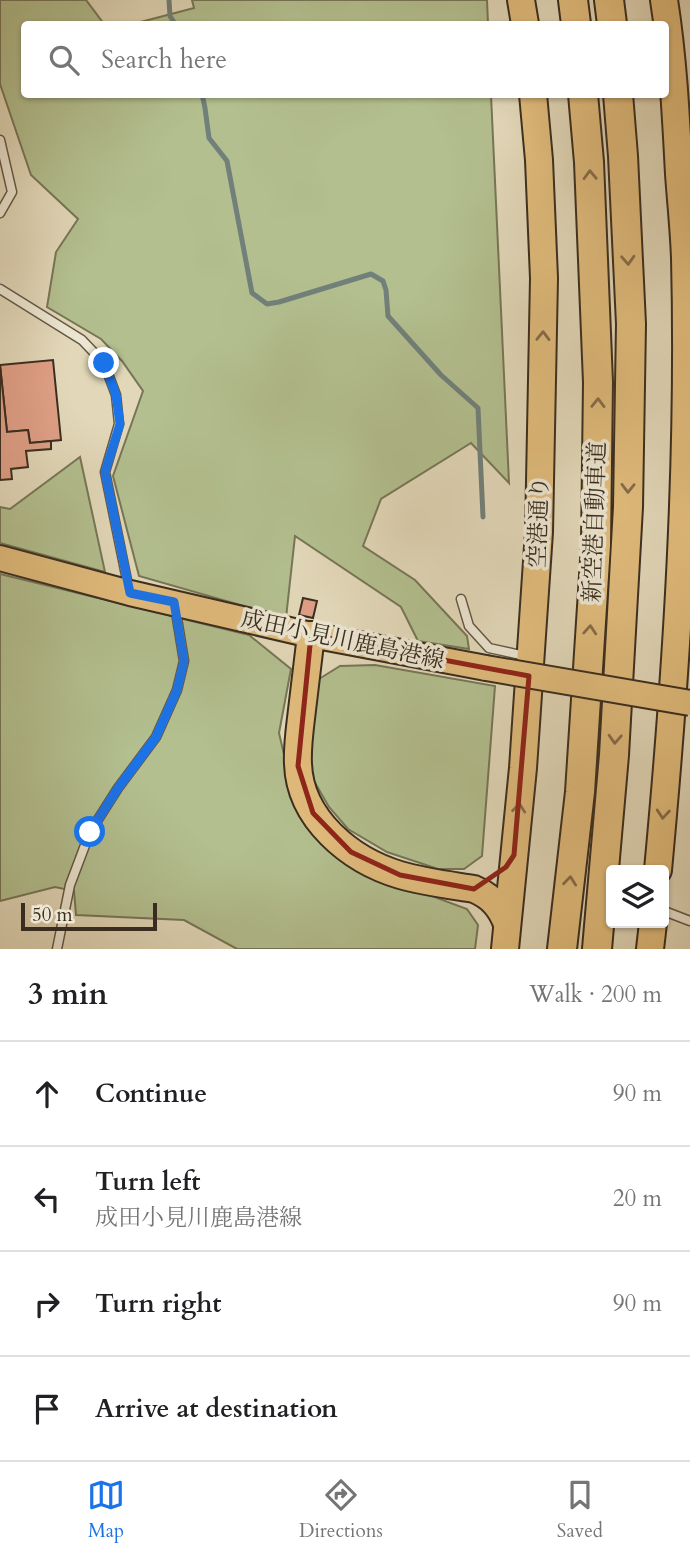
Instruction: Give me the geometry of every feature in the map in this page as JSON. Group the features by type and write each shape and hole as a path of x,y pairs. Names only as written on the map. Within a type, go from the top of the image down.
{"highway":[{"path":"522,0 525,21"},
{"path":"573,0 576,21"},
{"path":"609,0 612,21"},
{"path":"664,0 666,21"},
{"path":"658,865 685,544 688,455 687,258 669,52"},
{"name":"空港通り","path":"506,937 523,768 539,531 544,278 533,98"},
{"name":"新空港自動車道","path":"562,949 580,792 596,545 598,382 589,162 583,98"},
{"name":"新空港自動車道","path":"597,949 614,755 628,506 631,324 618,98"},
{"path":"311,635 298,744 298,766 302,790 313,813 330,835 374,866 400,875 474,889 489,896 503,912 506,937"},
{"path":"474,889 498,876 514,855"},
{"path":"650,949 652,928"}],"main road":[{"name":"成田小見川鹿島港線","path":"0,558 130,593 311,635 690,703"}],"lane":[{"path":"0,140 12,192 0,213"},
{"path":"0,289 82,340 104,363 116,395 120,424 105,472 130,593"},
{"path":"461,599 469,626 489,648 531,657"},
{"path":"57,949 69,885 90,832 118,788 156,737 177,690 184,661 174,602"},
{"path":"669,913 690,921"}],"highlighted area":[{"path":"311,635 529,676 514,855 506,867 474,889 400,875 351,852 313,813 298,766"}],"green space":[{"path":"0,0 86,0 102,21 21,21 21,98 491,98 509,483 471,443 381,499 363,546 415,580 467,636 469,649 418,641 401,607 295,536 286,618 139,576 113,476 143,391 122,361 101,339 47,307 56,252 78,219 31,175 0,84"},
{"path":"192,0 487,0 488,21 144,21 194,8"},
{"path":"80,457 105,572 0,543 0,507 10,509"},
{"path":"0,574 249,635 291,669 279,733 292,789 356,868 467,909 478,925 475,949 237,949 184,920 76,915 74,891 55,887 0,901"},
{"path":"375,665 495,686 482,856 464,869 438,869 387,852 348,829 329,807 314,781 308,760 319,679 340,666"}],"building":[{"path":"53,360 61,440 30,443 28,430 7,432 0,365"},
{"path":"0,365 7,432 28,430 30,443 51,441 51,449 26,451 28,467 11,469 12,479 0,480"},
{"path":"303,598 317,601 313,618 299,615"}],"waterway":[{"path":"169,0 170,16 173,21"},
{"path":"203,98 209,138 227,161 252,293 267,304 371,274 383,281 388,316 441,375 478,408 483,517"}],"route":[{"path":"90,832 118,788 156,737 177,690 184,661 174,602 130,593 105,472 120,424 116,395 104,363"}]}
